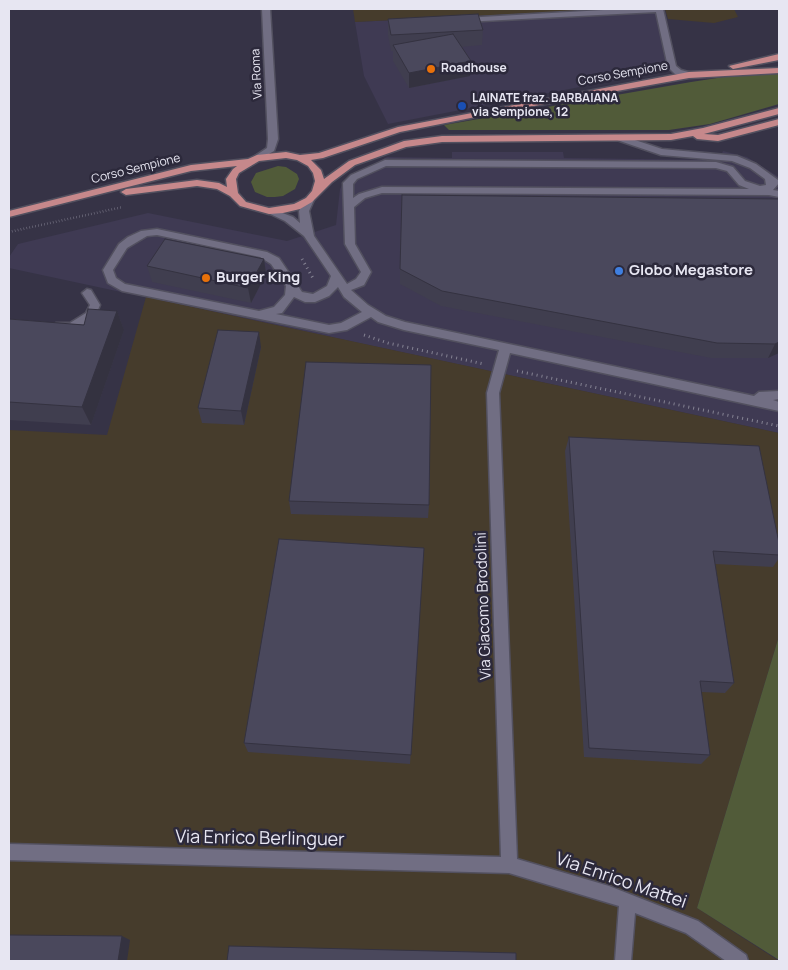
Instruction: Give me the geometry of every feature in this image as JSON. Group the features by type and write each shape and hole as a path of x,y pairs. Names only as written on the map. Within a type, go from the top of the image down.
{"main road":[{"path":"689,75 779,57"},
{"name":"Corso Sempione","path":"300,158 320,156 370,138 438,121 689,75 779,70"},
{"path":"687,135 779,111"},
{"path":"317,191 320,181 318,172 311,164 300,158 286,155 253,160 236,171 232,180 233,194 243,204 269,211 297,207 309,200 317,191 352,164 386,149 420,141 687,135 718,138 779,122"},
{"name":"Corso Sempione","path":"9,214 191,168 253,160"},
{"name":"Corso Sempione","path":"30,209 187,183 218,186 233,194"}],"street":[{"name":"Via Roma","path":"266,9 273,139"},
{"path":"453,21 659,9 672,67 678,72 689,75"},
{"path":"620,138 661,152 734,158 753,166 779,185"},
{"path":"273,139 277,149 286,155"},
{"path":"253,160 271,149 273,139"},
{"path":"344,289 360,282 366,272 350,244 348,183 354,177 391,162 716,165 730,169 747,186 765,189 773,184 769,178"},
{"path":"375,167 367,178 371,185 385,190"},
{"path":"722,192 733,186 737,178"},
{"path":"349,206 369,192 385,190 779,194"},
{"path":"309,200 304,211 309,236 335,278 344,289 371,312 404,326 779,406"},
{"path":"269,211 289,218 309,236"},
{"path":"335,278 332,288 315,298 298,295 275,261 263,254 157,232 132,238 122,246 108,270 112,280 122,287 329,329 343,327 371,312"},
{"path":"259,315 278,310 290,295 292,284"},
{"path":"45,325 72,327 90,316 95,305 87,293"},
{"name":"Via Giacomo Brodolini","path":"506,347 493,393 510,865"},
{"path":"737,396 779,395"},
{"name":"Via Enrico Berlinguer","path":"9,852 510,865"},
{"name":"Via Enrico Mattei","path":"510,865 609,894 692,927 740,961"},
{"path":"623,961 628,902"}],"shaded area":[{"path":"353,9 611,9 355,22"},
{"path":"611,9 656,9 668,70 388,124 364,76 355,22"},
{"path":"665,9 734,9 738,17 714,23 668,19"},
{"path":"723,151 747,157 779,177 779,433 9,268 9,257 18,244 148,213 287,241 336,225 340,189 345,179 387,157 452,158 452,152 563,152 564,158 719,160"},
{"path":"146,297 779,433 779,636 697,908 779,961 9,961 9,430 107,435"}],"green space":[{"path":"779,74 779,104 710,124 669,130 449,130 444,125 691,82 737,75"},
{"path":"278,166 286,167 297,174 299,179 295,189 283,196 275,197 267,197 255,192 251,182 256,173"},
{"path":"779,636 779,960 697,908"}],"building":[{"path":"478,14 483,30 391,35 388,19"},
{"path":"453,34 471,61 409,73 393,45"},
{"path":"402,195 779,199 779,342 775,344 717,343 442,291 400,269"},
{"path":"165,239 264,259 248,288 147,266"},
{"path":"88,309 117,311 82,407 9,402 9,319 84,325"},
{"path":"218,330 259,332 241,411 198,408"},
{"path":"306,362 431,365 429,505 289,501"},
{"path":"569,437 759,446 779,543 779,555 713,551 734,683 700,681 710,755 589,748"},
{"path":"279,539 424,548 411,755 244,743"},
{"path":"9,935 122,936 118,961 9,961"},
{"path":"229,946 516,953 516,961 227,961"}],"place":[{"name":"Roadhouse","path":"431,69"},
{"name":"LAINATE fraz. BARBAIANA via Sempione, 12","path":"462,106"},
{"name":"Globo Megastore","path":"619,271"},
{"name":"Burger King","path":"206,278"}]}
